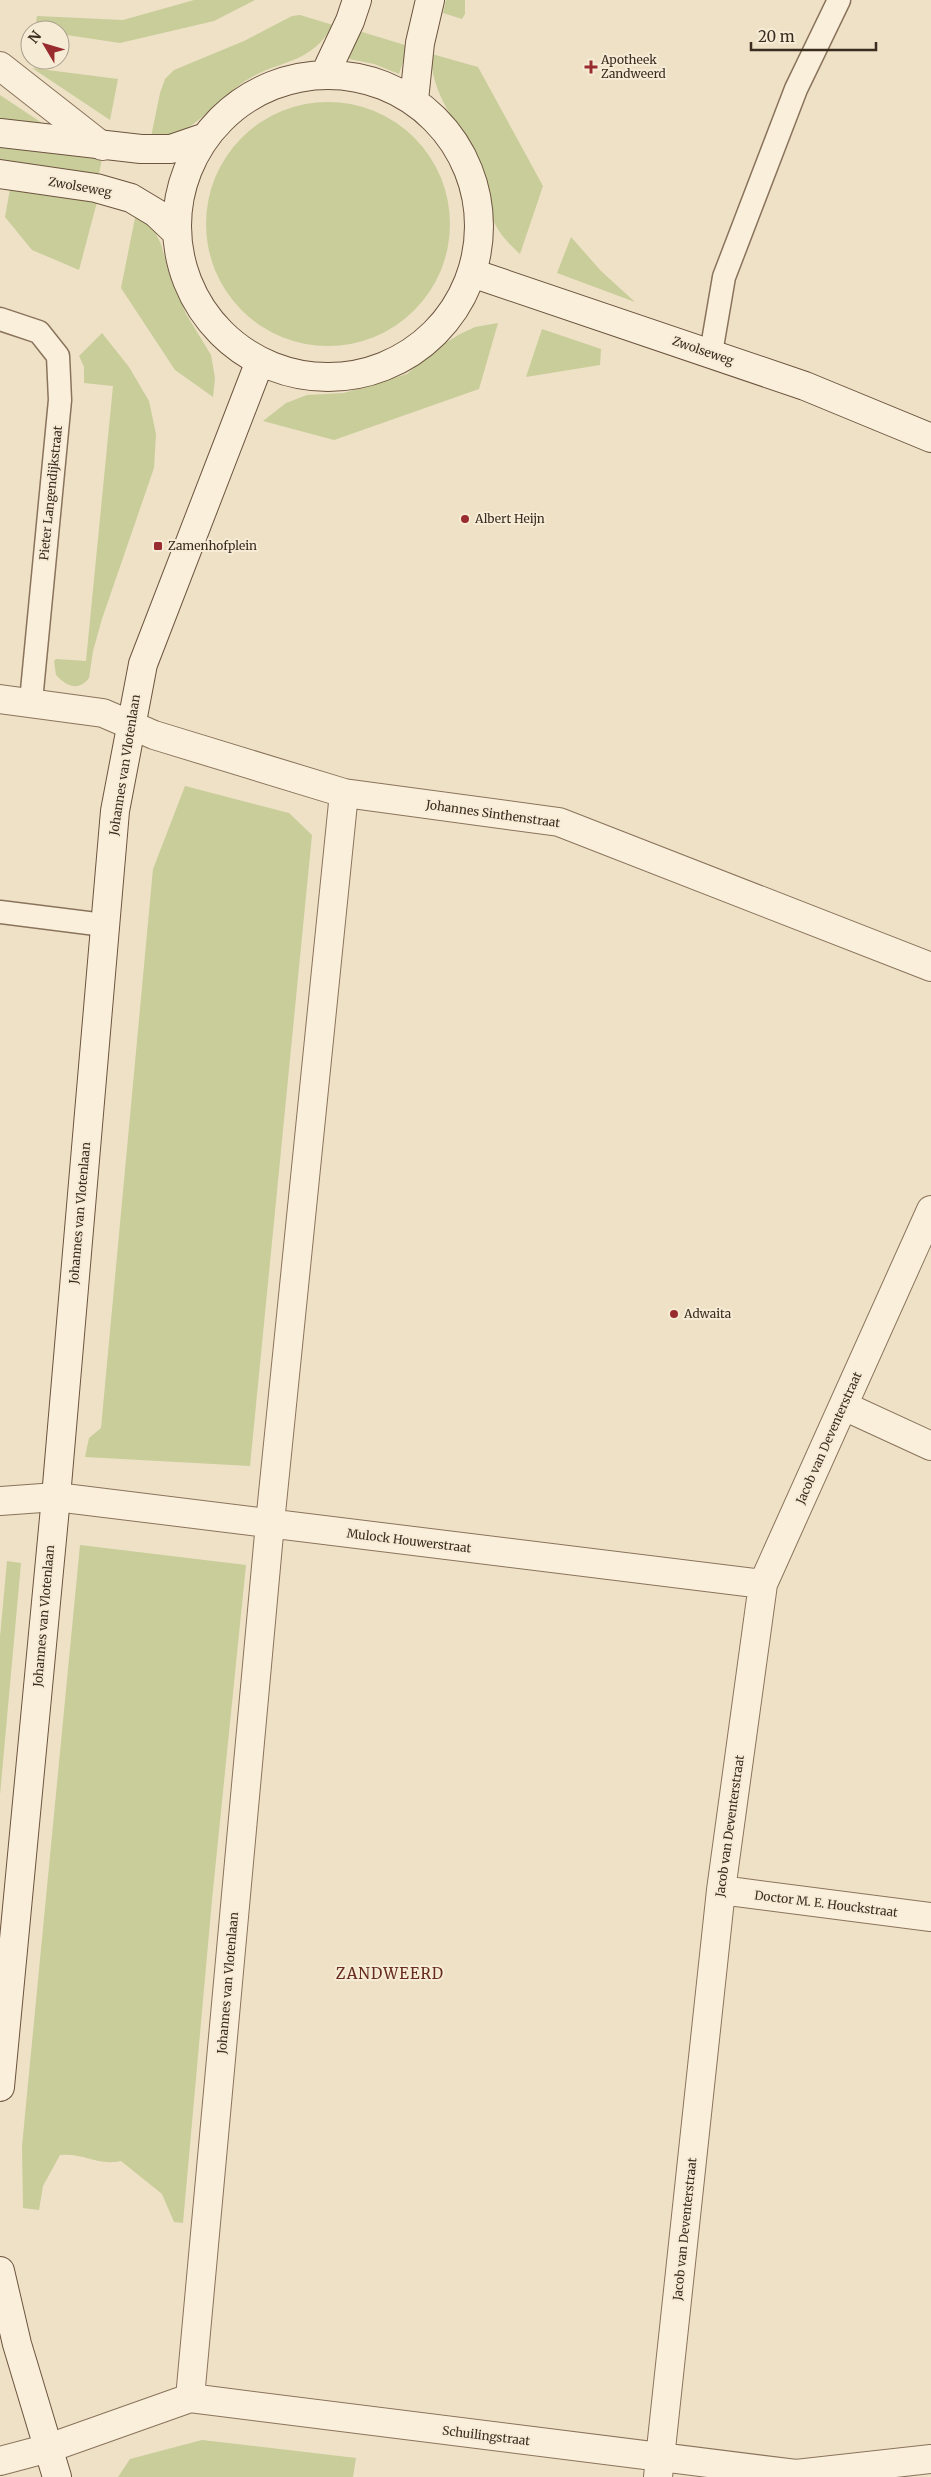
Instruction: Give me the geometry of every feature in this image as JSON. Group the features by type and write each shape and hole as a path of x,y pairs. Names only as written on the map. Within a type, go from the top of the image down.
{"street":[{"path":"325,74 350,20 357,0"},
{"path":"414,100 420,43 430,0"},
{"path":"0,66 102,146"},
{"path":"325,74 357,77 387,86 414,100 435,118 453,140 467,164 475,190 479,218 478,246 472,273 448,318 430,338 409,353 386,366 362,373 336,377 310,376 285,371 260,361 218,330 202,309 189,286 184,268 177,233 178,208 183,183 206,137 229,111 258,92 291,79 325,74"},
{"path":"0,133 102,146 171,149 206,137"},
{"name":"Zwolseweg","path":"0,174 96,188 131,198 156,213 177,233"},
{"name":"Zwolseweg","path":"472,273 805,386 931,438"},
{"name":"Johannes van Vlotenlaan","path":"0,2086 56,1497 115,811 130,725 143,664 152,636 260,361"},
{"name":"Johannes Sinthenstraat","path":"0,698 103,713 154,735 344,793 559,822 931,967"},
{"name":"Johannes van Vlotenlaan","path":"190,2398 270,1523 344,793"},
{"name":"Jacob van Deventerstraat","path":"659,2468 721,1890 763,1584 931,1210"},
{"path":"844,1406 931,1446"},
{"name":"Mulock Houwerstraat","path":"0,1501 56,1497 763,1584"},
{"name":"Doctor M. E. Houckstraat","path":"721,1890 931,1917"},
{"path":"0,2271 17,2344 58,2477"},
{"name":"Schuilingstraat","path":"0,2461 49,2448 190,2398 659,2468 796,2474 931,2459"}],"lane":[{"path":"710,353 724,277 796,89 839,0"},
{"name":"Pieter Langendijkstraat","path":"0,319 39,332 58,356 60,400 31,702"},
{"path":"0,912 104,925"}],"green space":[{"path":"194,0 255,0 214,21 120,43 70,36 70,20 36,20 37,16 123,20"},
{"path":"446,0 465,0 465,14 462,19 443,13"},
{"path":"300,15 333,25 314,48 304,55 245,81 186,129 172,135 151,137 160,93 165,79 174,70 244,41 292,16"},
{"path":"359,31 408,46 399,74 374,64 349,59"},
{"path":"432,54 478,67 543,186 520,254 503,236 493,220 484,172 442,100 432,70"},
{"path":"35,70 118,79 110,120"},
{"path":"0,95 54,131 0,124"},
{"path":"340,102 363,107 386,116 414,138 430,156 441,177 448,200 450,224 448,248 441,271 430,292 414,310 396,326 375,337 340,346 316,346 281,337 260,326 226,292 215,271 208,248 206,212 215,177 226,156 260,122 281,111 304,104"},
{"path":"0,145 102,159 98,178 0,165"},
{"path":"10,189 97,202 79,270 32,250 5,217"},
{"path":"135,218 140,218 153,228 161,244 169,273 186,314 211,355 215,378 213,397 175,370 121,288"},
{"path":"571,237 601,271 635,302 557,273"},
{"path":"498,323 479,389 334,440 263,421 286,403 307,395 344,393 407,374 434,350 460,334 475,327"},
{"path":"542,329 601,349 600,365 526,377"},
{"path":"102,333 129,367 149,401 156,434 154,468 102,619 93,651 89,678 81,685 72,686 56,675 54,661 56,659 86,661 113,386 84,383 84,367 79,356"},
{"path":"185,786 289,813 312,835 250,1466 85,1457 89,1438 101,1428 153,869"},
{"path":"80,1545 246,1565 212,1900 183,2223 174,2222 162,2194 121,2161 105,2162 69,2155 60,2155 43,2186 39,2210 23,2208 22,2146"},
{"path":"7,1561 21,1563 0,1795 0,1637"},
{"path":"202,2440 356,2458 353,2477 118,2477 130,2459"}],"place":[{"name":"Apotheek Zandweerd","path":"591,67"},
{"name":"Albert Heijn","path":"465,519"},
{"name":"Zamenhofplein","path":"158,546"},
{"name":"Adwaita","path":"674,1314"}],"district":[{"name":"ZANDWEERD","path":"390,1974"}]}
